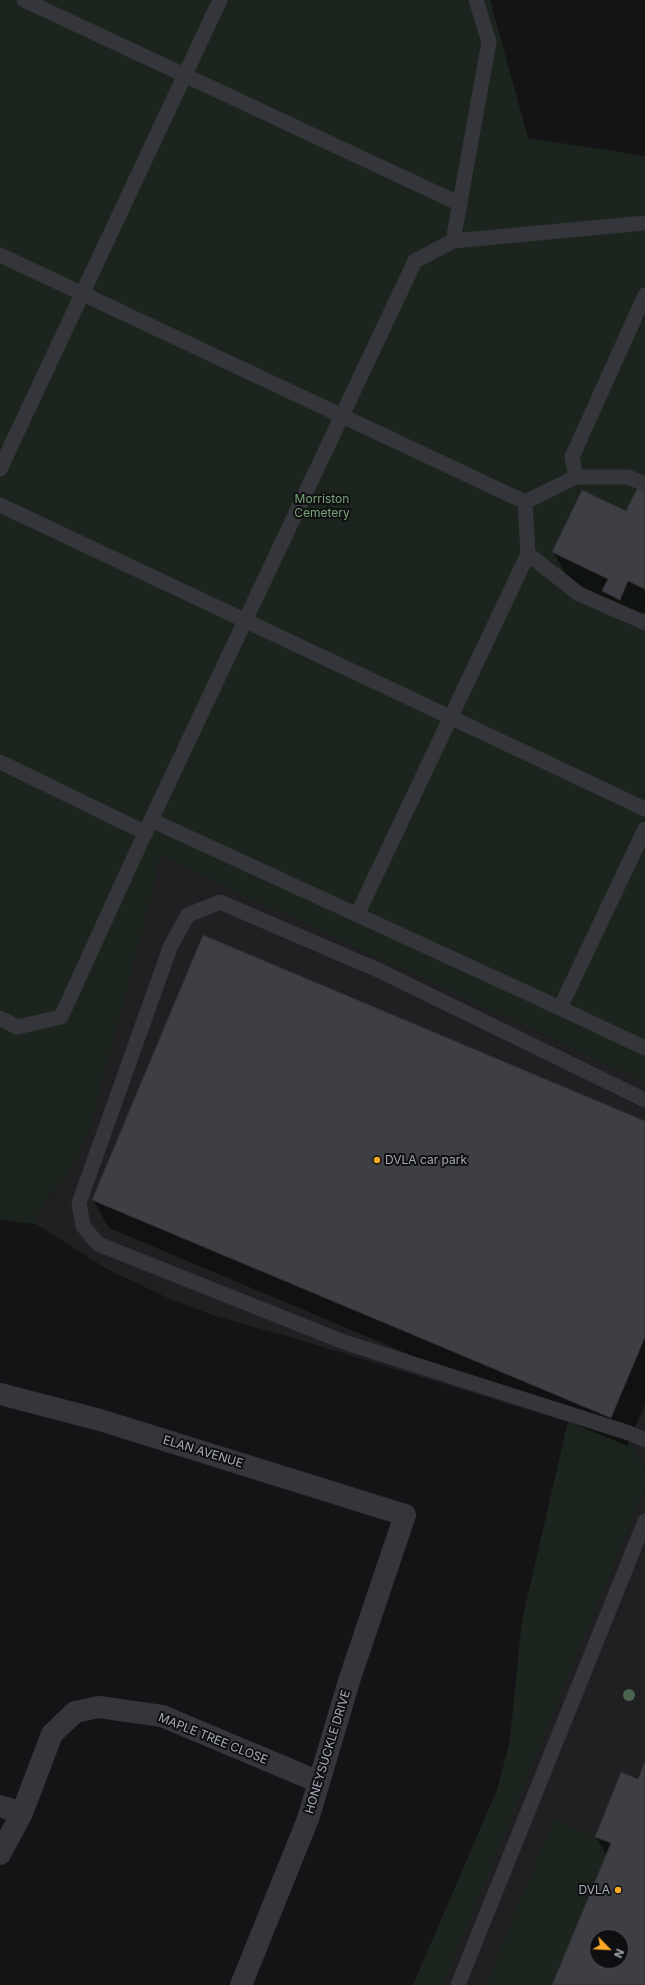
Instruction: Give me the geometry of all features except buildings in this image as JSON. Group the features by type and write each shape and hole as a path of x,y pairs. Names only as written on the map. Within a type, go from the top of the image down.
{"street":[{"name":"ELAN AVENUE","path":"0,1394 100,1420 405,1515"},
{"name":"HONEYSUCKLE DRIVE","path":"241,1985 308,1819 350,1678 405,1515"},
{"name":"MAPLE TREE CLOSE","path":"0,1854 22,1813 52,1734 76,1712 99,1707 162,1716 319,1782"},
{"path":"0,1806 22,1813"}],"lane":[{"path":"24,0 460,204"},
{"path":"0,469 220,0"},
{"path":"454,241 489,42 476,0"},
{"path":"0,1018 18,1026 61,1017 148,827 415,261 454,241 645,222"},
{"path":"0,254 525,502"},
{"path":"576,477 572,457 645,295"},
{"path":"525,502 576,477 628,477 645,484"},
{"path":"357,915 528,554 525,502"},
{"path":"0,505 645,809"},
{"path":"528,554 579,594 645,623"},
{"path":"0,762 148,827 357,915 645,1048"},
{"path":"560,1008 645,829"},
{"path":"645,1100 378,970 220,902 188,915 171,945 79,1202 83,1226 98,1244 344,1342 622,1430 645,1440"},
{"path":"458,1985 645,1521"}],"shaded area":[{"path":"160,856 645,1082 645,1985 413,1985 497,1790 510,1741 522,1621 568,1422 290,1337 215,1316 168,1298 107,1269 36,1224 39,1210 54,1191 88,1134 153,890"}],"green space":[{"name":"Morriston Cemetery","path":"0,0 490,0 528,138 645,156 645,1082 160,856 153,890 88,1134 75,1163 39,1210 36,1224 0,1220"},
{"path":"568,1422 590,1428 631,1446 642,1462 645,1475 644,1489 443,1985 413,1985 497,1790 510,1741 522,1621"},
{"path":"554,1819 611,1843 552,1985 486,1985"}],"place":[{"name":"DVLA car park","path":"377,1160"},
{"name":"DVLA","path":"618,1890"}]}
